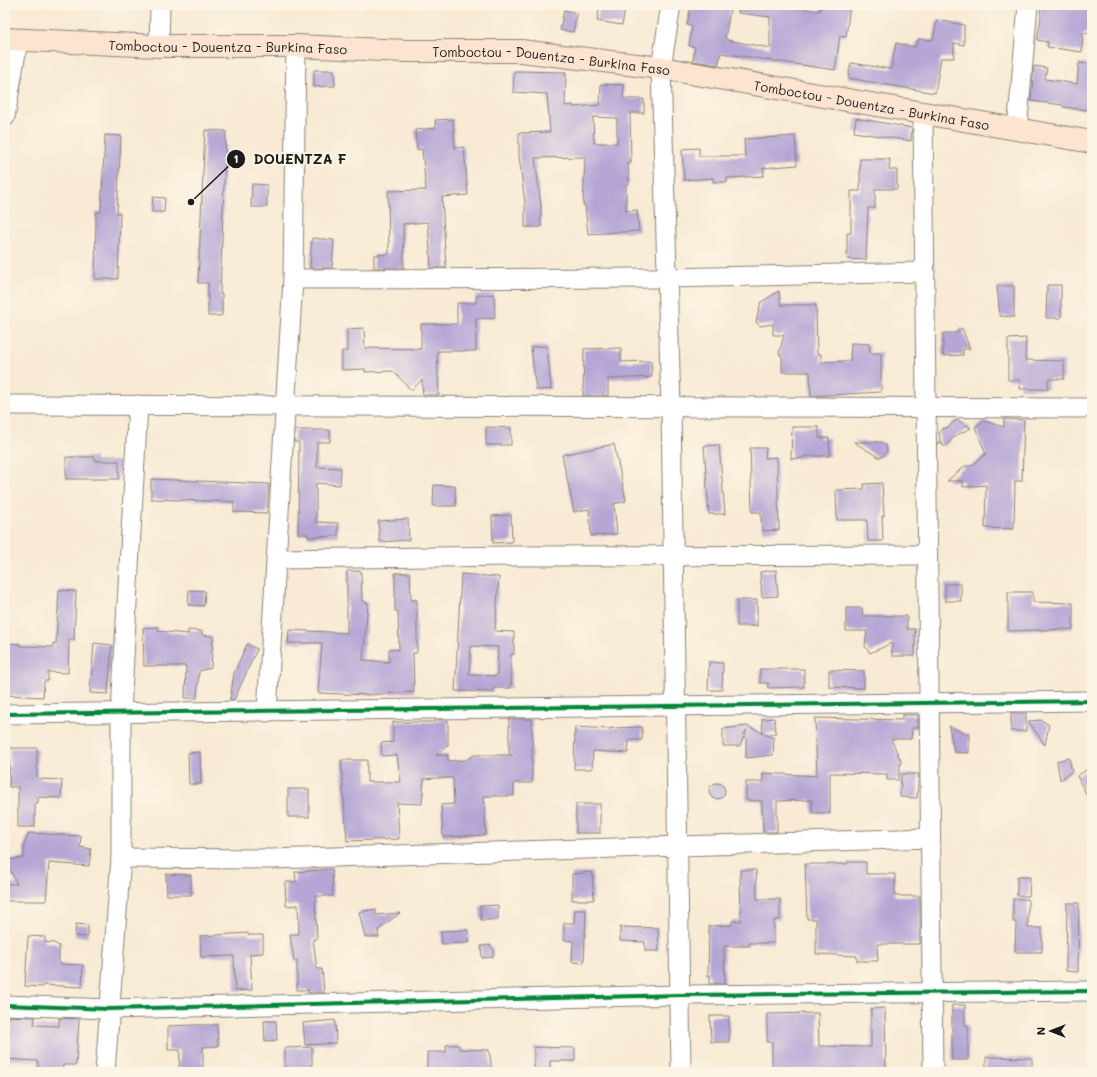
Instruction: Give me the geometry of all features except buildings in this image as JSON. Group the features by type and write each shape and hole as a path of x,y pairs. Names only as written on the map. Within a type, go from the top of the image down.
{"main road":[{"name":"Tomboctou - Douentza - Burkina Faso","path":"12,40 159,46 296,46 406,51 521,51 661,68 1092,142"}],"street":[{"path":"159,46 160,5"},
{"path":"671,5 661,68 671,407 681,1072"},
{"path":"1017,130 1028,5"},
{"path":"5,117 12,40"},
{"path":"267,712 293,279 296,46"},
{"path":"923,114 933,1072"},
{"path":"293,279 667,278 925,272"},
{"path":"5,405 1092,408"},
{"path":"104,1072 121,858 121,712 138,405"},
{"path":"276,559 927,555"},
{"path":"5,714 1092,701"},
{"path":"121,858 271,859 930,838"},
{"path":"5,1005 109,1009 681,995 1092,991"}],"cycle path":[{"path":"5,714 1092,701"},
{"path":"5,1005 109,1009 681,995 1092,991"}],"place":[{"name":"DOUENTZA F","path":"191,202"}]}
